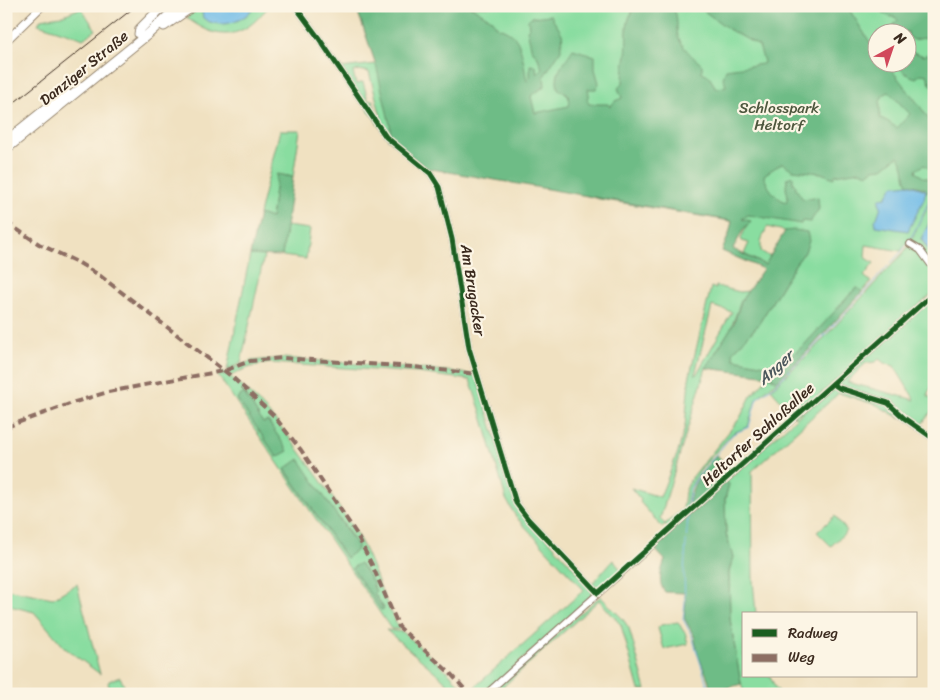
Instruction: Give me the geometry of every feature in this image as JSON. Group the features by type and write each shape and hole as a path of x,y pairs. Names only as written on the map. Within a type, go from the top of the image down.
{"highway":[{"path":"163,6 140,29 143,35 152,34 193,6"},
{"name":"Danziger Straße","path":"6,141 143,35 170,6"},
{"name":"Danziger Straße","path":"6,149 179,6"}],"main road":[{"path":"6,41 42,6"}],"street":[{"name":"Am Brugacker","path":"295,6 386,138 425,169 436,181 444,203 452,239 471,354 514,496 520,510 528,520 598,593"},
{"path":"910,244 920,250 934,269"},
{"name":"Heltorfer Schloßallee","path":"486,694 934,293"},
{"path":"833,384 839,388 888,403 904,418 934,438"}],"green space":[{"path":"197,6 205,6 203,10 210,22 229,23 241,19 254,6 270,6 244,29 227,34 219,34 195,24 187,18"},
{"name":"Schlosspark Heltorf","path":"356,6 934,6 934,191 913,234 901,251 866,245 865,257 874,263 864,276 871,282 862,292 857,288 855,289 794,356 777,367 739,361 734,359 733,352 758,325 796,263 805,252 785,231 767,227 761,241 761,251 770,257 765,265 744,254 749,243 742,241 741,238 748,224 599,199 389,140 340,68 376,64","holes":["359,70 369,72 381,117 377,118 373,100 368,100 363,82 356,84 353,72"]},
{"name":"Schlosspark Heltorf","path":"356,6 470,6 491,19 499,29 501,28 509,32 514,37 521,50 527,81 530,78 530,65 536,66 537,74 542,69 537,55 532,51 527,30 529,28 528,20 531,17 551,15 563,38 561,50 544,76 545,86 531,96 535,113 569,106 570,101 567,94 559,90 557,79 560,68 573,49 595,56 595,69 599,83 596,89 588,89 587,99 589,104 608,104 610,107 615,101 622,98 618,88 623,83 627,50 627,27 632,12 631,8 627,9 626,6 651,6 654,9 657,6 672,6 682,45 702,65 702,72 708,75 716,88 720,88 726,86 723,78 726,69 763,64 764,62 759,46 730,30 697,6 847,6 868,39 868,72 893,72 932,123 934,122 934,151 932,157 934,159 934,166 929,168 924,165 916,170 923,177 930,179 929,192 926,192 925,188 908,184 903,164 898,156 883,168 874,169 867,174 860,171 835,175 834,178 821,173 793,170 782,163 764,175 772,191 778,198 786,202 788,197 786,188 787,178 793,176 793,183 803,199 818,198 819,209 810,222 802,221 801,224 748,215 742,219 751,221 743,230 733,249 765,265 785,231 807,232 809,241 805,252 796,263 758,325 733,352 734,359 776,367 780,366 805,344 855,289 858,288 862,292 808,351 777,381 769,376 706,368 734,323 741,301 763,269 722,251 732,221 426,168 391,141 390,125 376,65","holes":["889,92 910,114 897,128 880,118 880,102 883,95"]},
{"path":"875,6 934,6 934,36 918,39 918,22 896,22 898,20 896,18 888,16"},
{"path":"81,8 96,30 83,39 38,24 41,19 61,16"},
{"path":"934,53 934,88 930,84 927,75 921,74 916,78 905,73 918,72 918,54 930,56"},
{"path":"280,130 300,130 293,177 277,174 271,219 259,214"},
{"path":"277,174 293,177 282,256 250,255 259,214 271,218"},
{"path":"934,195 934,214 921,239 934,257 934,267 910,242"},
{"path":"286,226 310,229 306,259 282,256"},
{"path":"909,245 914,247 934,270 934,292 795,417 771,389 810,353"},
{"path":"250,255 264,256 241,363 227,370"},
{"path":"716,286 740,292 748,291 741,301 731,328 706,368 660,519 665,524 662,527 640,502 641,500 631,488 660,497 678,452 685,427 689,379 711,287 716,289","holes":["712,306 732,312 696,375"]},
{"path":"934,295 934,348 931,363 934,370 934,385 928,392 928,397 934,397 934,408 919,428 894,407 896,404 838,385 837,381","holes":["879,359 884,363 894,366 915,400 847,382 866,363 876,362"]},
{"path":"283,358 476,375 516,503 593,590 594,594 485,694 469,692 584,590 516,517 506,499 470,380 418,373 271,363 250,367 231,376 228,373 229,370 251,361"},
{"path":"224,372 267,411 315,472 361,542 400,629 391,629 217,374","holes":["244,393 263,423 268,421 287,450 277,457 237,399","291,465 340,519 358,546 346,558 285,470","352,568 374,584 374,593 384,608 381,610"]},
{"path":"769,376 777,381 756,399 748,427 733,433 700,472 689,491 687,512 669,529 665,524 683,509 685,492 690,480 740,418 751,396"},
{"path":"833,387 886,403 901,419 877,405 839,393 752,471 753,580 756,612 742,612 742,678 771,678 781,694 744,694 730,619 729,572 733,557 726,534 725,499 729,484 726,481"},
{"path":"244,393 263,423 268,421 288,451 277,457 237,399"},
{"path":"717,455 733,471 689,510 693,487 701,473"},
{"path":"299,459 358,547 356,548 357,550 346,558 285,469"},
{"path":"726,481 729,484 725,499 726,534 733,557 729,572 730,619 741,684 717,691 718,694 709,694 708,679 698,655 694,636 684,618 686,601 684,593 665,592 660,580 665,560 652,546"},
{"path":"835,516 847,531 831,546 817,532"},
{"path":"613,560 622,571 598,591 591,585"},
{"path":"360,563 374,584 376,591 374,593 384,609 381,610 352,568"},
{"path":"77,584 100,674 65,648 34,612 6,605 6,589 53,598"},
{"path":"600,596 622,618 629,628 646,690 639,690 621,625 599,600 495,694 487,694 599,599"},
{"path":"678,622 685,632 688,644 664,649 658,628 661,625"},
{"path":"386,630 403,632 450,674 468,694 457,694 441,677"},
{"path":"120,677 128,694 111,694 108,683 110,680"}],"water":[{"path":"205,6 254,6 250,12 238,20 231,23 216,24 203,18 202,13"},
{"path":"908,184 926,190 924,199 908,231 876,226 875,220 881,206 879,203 880,198 886,197 893,186"},
{"path":"934,214 934,257 921,239"}],"waterway":[{"name":"Anger","path":"687,511 690,489 733,434 749,427 757,398 769,390 809,352 902,251 913,234 934,192"},
{"name":"Anger","path":"688,515 683,619 692,636 710,694"}],"tram line":[{"path":"6,109 136,6"}],"marked path":[{"path":"6,222 39,244 99,275 231,376 273,415 301,450 356,533 399,627 451,674 469,694"},
{"path":"6,427 108,392 224,371 250,361 283,358 413,367 477,374"}],"cycle path":[{"path":"295,6 386,137 430,173 439,187 452,239 469,348 516,503 528,519 598,593 934,293"},
{"path":"833,384 839,388 888,403 904,418 934,439"}]}
